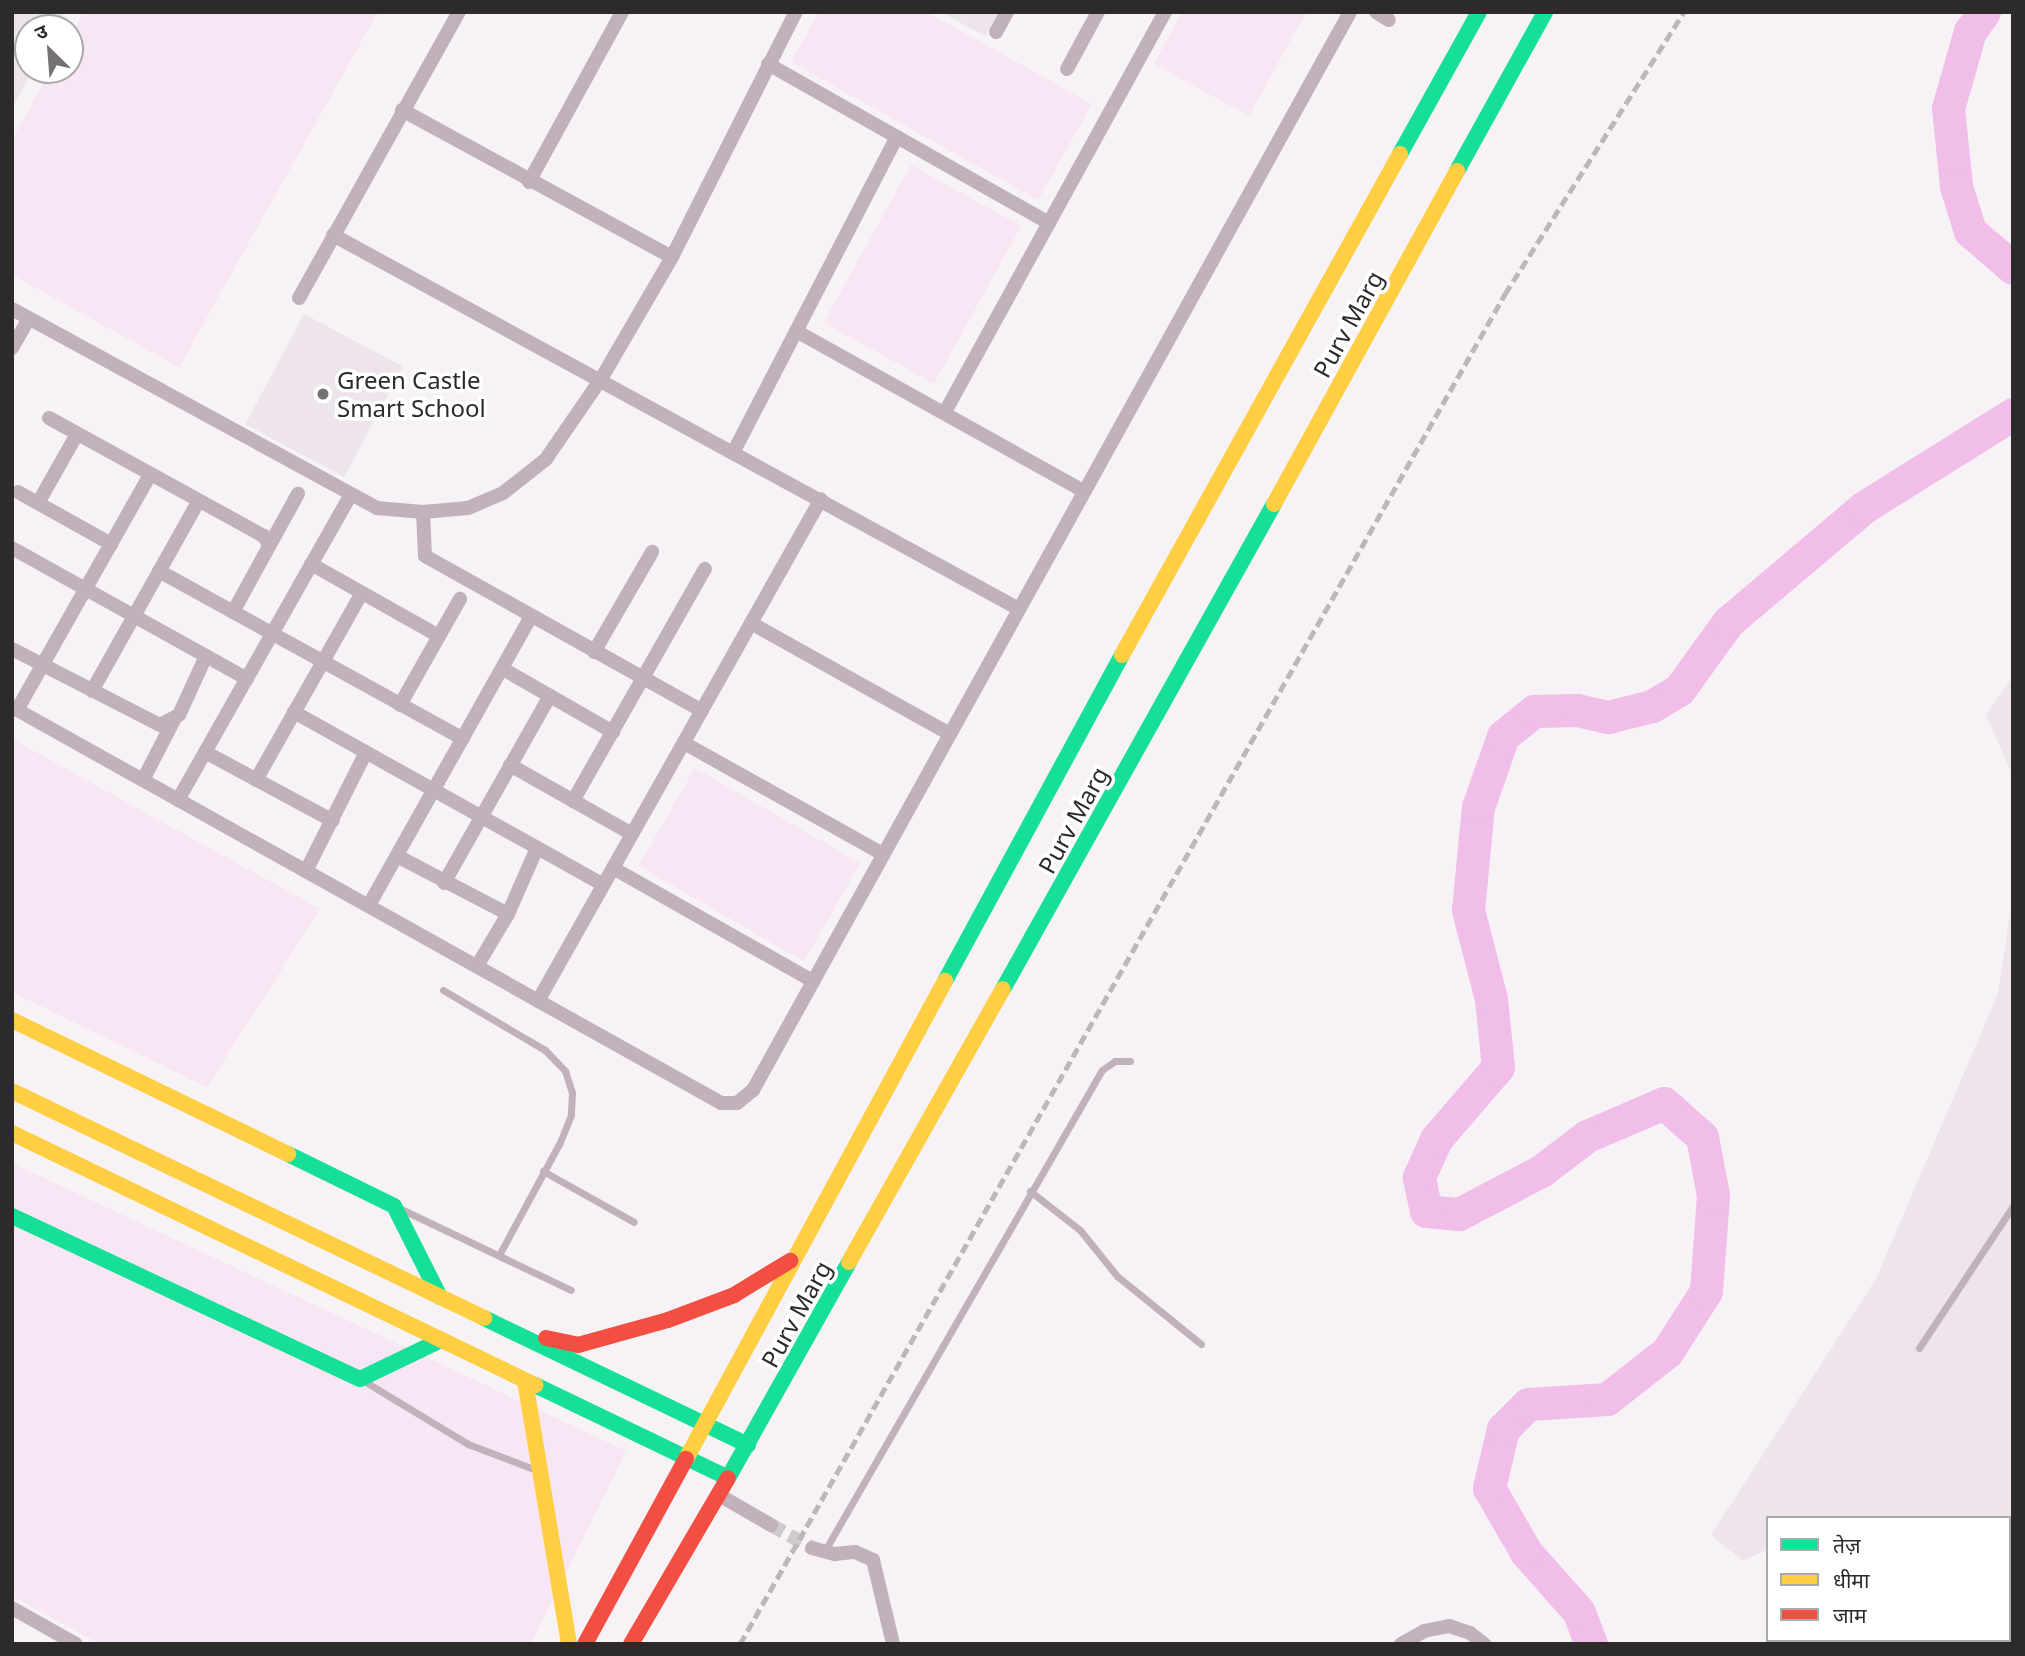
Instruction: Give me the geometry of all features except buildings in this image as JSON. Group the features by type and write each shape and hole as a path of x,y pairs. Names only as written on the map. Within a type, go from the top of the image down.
{"main road":[{"name":"Purv Marg","path":"686,1459 790,1261 1479,12"},
{"name":"Purv Marg","path":"631,1644 748,1445 1545,12"},
{"path":"12,1020 394,1206 440,1297"},
{"path":"12,1091 748,1445"},
{"path":"12,1133 728,1478"},
{"path":"12,1216 360,1378 441,1340"},
{"path":"510,1331 578,1345 609,1338 734,1295 790,1261"},
{"path":"525,1381 569,1644"},
{"path":"585,1644 686,1459"}],"street":[{"path":"299,298 458,12"},
{"path":"529,182 622,12"},
{"path":"12,309 350,496 377,508 423,512 468,508 522,480 546,458 601,379 672,257 796,12"},
{"path":"996,32 1007,12"},
{"path":"1067,69 1098,12"},
{"path":"945,412 1165,12"},
{"path":"150,475 43,664 15,708 728,1105 753,1090 1350,12"},
{"path":"768,64 1049,223"},
{"path":"402,110 529,182 672,257"},
{"path":"734,451 897,137"},
{"path":"333,235 734,451 1019,609"},
{"path":"12,348 29,318"},
{"path":"796,331 1084,491"},
{"path":"49,418 264,536 268,553 233,612"},
{"path":"38,503 77,434"},
{"path":"18,492 111,544"},
{"path":"268,544 298,494"},
{"path":"178,800 350,496"},
{"path":"538,1001 821,499"},
{"path":"92,691 198,502"},
{"path":"423,512 425,556 530,618 702,711"},
{"path":"13,549 247,679"},
{"path":"594,652 652,552"},
{"path":"312,565 439,636"},
{"path":"573,801 705,569"},
{"path":"159,571 463,739"},
{"path":"256,780 362,593"},
{"path":"400,705 460,599"},
{"path":"369,905 530,618"},
{"path":"751,623 950,734"},
{"path":"12,649 152,723 174,720"},
{"path":"143,780 206,656"},
{"path":"503,669 613,732"},
{"path":"444,883 550,696"},
{"path":"294,712 603,885"},
{"path":"684,743 883,854"},
{"path":"205,752 333,821"},
{"path":"306,871 366,752"},
{"path":"510,765 632,834"},
{"path":"477,966 508,914 537,848"},
{"path":"397,856 444,883 508,914"},
{"path":"612,868 813,981"},
{"path":"719,1494 771,1525"},
{"path":"818,1551 855,1552 873,1560 893,1644"},
{"path":"12,1608 69,1642"},
{"path":"1401,1644 1424,1631 1449,1626 1470,1633 1484,1644"}],"lane":[{"path":"443,990 545,1050 565,1071 572,1093 571,1115 500,1253"},
{"path":"818,1551 1102,1070 1115,1060 1130,1061"},
{"path":"543,1171 634,1222"},
{"path":"1030,1191 1064,1214 1117,1276 1201,1344"},
{"path":"394,1206 500,1253 571,1290"},
{"path":"1919,1348 2013,1206"},
{"path":"360,1378 468,1444 527,1470 540,1470"}],"shaded area":[{"path":"12,12 65,12 14,14 14,84 25,84 12,108"},
{"path":"378,12 179,367 12,275 12,140 43,84 84,84 83,14"},
{"path":"819,12 927,12 1092,104 1038,200 791,62"},
{"path":"941,12 999,12 985,36"},
{"path":"1182,12 1306,12 1249,116 1154,64"},
{"path":"911,165 1021,226 934,384 824,322"},
{"name":"Green Castle Smart School","path":"304,314 403,367 344,477 245,424"},
{"path":"2013,676 2013,776 1986,715"},
{"path":"12,739 320,909 207,1087 12,992"},
{"path":"695,768 860,864 804,961 638,866"},
{"path":"2013,895 2013,1644 1913,1644 1912,1642 2011,1642 2011,1516 1766,1516 1766,1550 1743,1561 1711,1535 1876,1279 1998,993"},
{"path":"12,1163 626,1451 531,1644 100,1644 12,1596"}],"waterway":[{"path":"1984,12 1970,31 1948,108 1956,186 1970,231 2013,268"},
{"path":"1591,1644 1579,1612 1526,1552 1489,1488 1503,1429 1528,1404 1607,1399 1667,1352 1706,1291 1713,1195 1702,1137 1664,1103 1587,1136 1541,1171 1459,1214 1426,1211 1419,1177 1436,1139 1498,1067 1491,999 1468,910 1478,807 1503,736 1534,711 1577,710 1608,717 1652,706 1679,690 1728,622 1864,507 2013,414"}],"tunnel":[{"path":"771,1525 812,1548"}],"railway":[{"path":"740,1644 1505,294 1684,12"}],"traffic: fast":[{"path":"1400,154 1479,12"},
{"path":"1457,171 1545,12"},
{"path":"1003,989 1274,504"},
{"path":"945,981 1122,655"},
{"path":"288,1154 394,1206 440,1297"},
{"path":"12,1216 360,1379 441,1340"},
{"path":"535,1385 728,1478 849,1262"},
{"path":"484,1318 748,1445"}],"traffic: slow":[{"path":"1122,655 1400,154"},
{"path":"1274,504 1457,171"},
{"path":"686,1459 945,981"},
{"path":"849,1262 1003,989"},
{"path":"12,1020 288,1154"},
{"path":"12,1091 484,1318"},
{"path":"12,1133 535,1385"},
{"path":"525,1381 569,1644"}],"traffic: jam":[{"path":"546,1338 578,1345 668,1320 734,1295 790,1261"},
{"path":"585,1644 686,1459"},
{"path":"631,1644 728,1478"}],"place":[{"name":"Green Castle Smart School","path":"323,394"}]}
